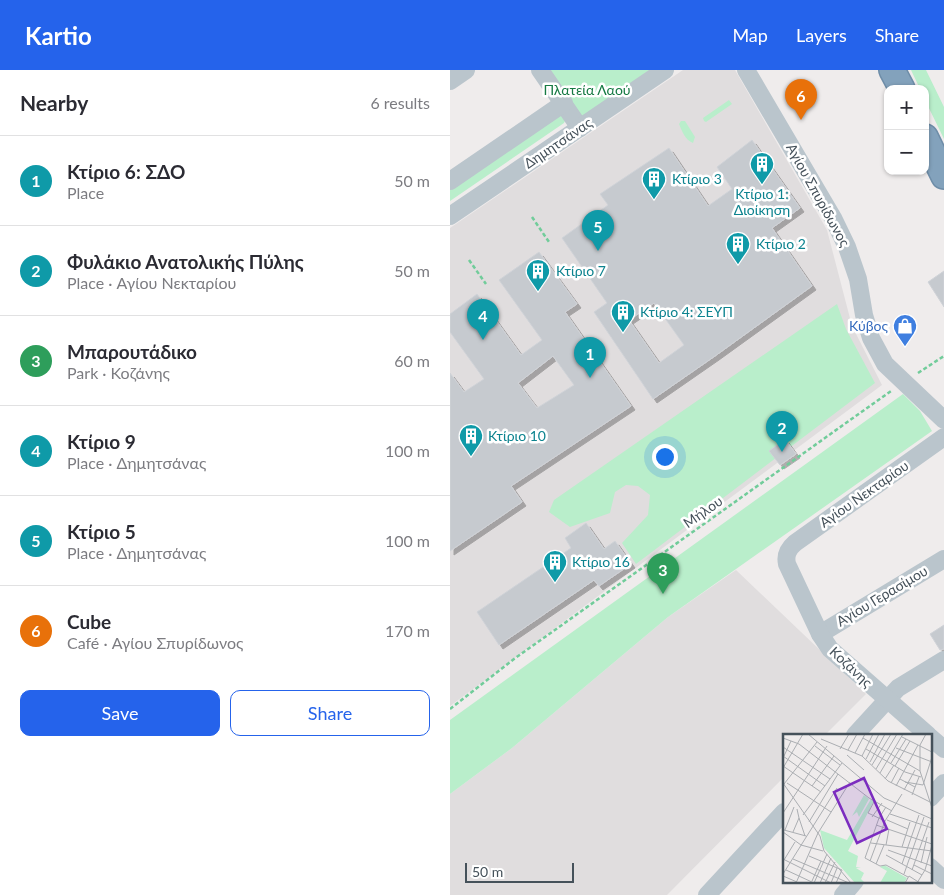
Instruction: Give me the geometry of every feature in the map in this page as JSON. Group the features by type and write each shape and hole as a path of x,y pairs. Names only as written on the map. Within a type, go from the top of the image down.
{"highway":[{"path":"892,70 900,85"},
{"path":"929,145 944,176"}],"street":[{"path":"450,81 466,70"},
{"path":"540,70 580,128"},
{"name":"Δημητσάνας","path":"450,216 665,70"},
{"name":"Αγίου Σπυρίδωνος","path":"746,70 833,218 847,247 858,279 864,315 871,338 885,364 944,420"},
{"path":"450,181 564,103"},
{"name":"Αγίου Νεκταρίου","path":"787,553 795,543 944,437"},
{"name":"Κοζάνης","path":"787,553 787,564 820,634 830,649 927,734"},
{"name":"Αγίου Γερασίμου","path":"820,634 944,559"},
{"path":"855,734 898,688 944,660"},
{"name":"Κοζάνης","path":"932,739 944,749"},
{"path":"932,796 944,784"},
{"path":"707,895 783,813"},
{"path":"932,870 944,880"},
{"path":"843,895 854,882"}],"path":[{"path":"532,217 549,242"},
{"path":"469,260 486,284"},
{"name":"Μήλου","path":"450,710 514,659 903,382 944,356"}],"shaded area":[{"path":"683,70 735,70 827,230 852,326 882,385 450,706 450,228"},
{"path":"736,570 866,694 826,734 783,734 783,778 667,895 450,895 450,794 512,748 668,617"}],"green space":[{"name":"Πλατεία Λαού","path":"549,70 650,70 581,118"},
{"path":"911,70 926,70 944,107 944,139 929,108 929,85 918,85"},
{"path":"729,100 732,104 706,122 704,121 703,118"},
{"path":"561,115 565,121 564,123 450,201 450,189"},
{"path":"681,121 685,121 695,137 693,143 688,140 683,132 679,124"},
{"path":"837,304 846,329 875,383 636,564 622,543 648,515 650,495 638,486 626,485 615,492 610,513 570,527 549,512 554,500"},
{"path":"903,394 920,411 932,431 668,617 512,748 450,794 450,720"}],"building":[{"path":"752,140 800,208 772,228 812,286 653,399 594,312 607,303 562,238 608,205 600,194 669,148 708,206 732,189 717,167","holes":["654,303 684,345 659,363 629,320"]},
{"path":"539,252 577,304 565,312 631,406 511,486 522,502 450,551 450,373 464,392 484,379 450,332 450,314 477,294 521,355 542,340 499,280","holes":["553,356 574,385 537,408 518,383"]},
{"path":"944,271 944,307 928,282"},
{"path":"785,439 796,454 780,465 769,451"},
{"name":"Κτίριο 16","path":"586,523 604,549 615,541 631,564 599,586 594,580 499,645 477,612 571,548 565,538"},
{"path":"944,625 944,649 940,650 930,634"}],"place":[{"name":"Cube","path":"801,120"},
{"name":"Κτίριο 1: Διοίκηση","path":"762,185"},
{"name":"Κτίριο 3","path":"654,200"},
{"name":"Κτίριο 5","path":"598,251"},
{"name":"Κτίριο 2","path":"738,265"},
{"name":"Κτίριο 7","path":"538,292"},
{"name":"Κτίριο 4: ΣΕΥΠ","path":"623,333"},
{"name":"Κτίριο 9","path":"483,340"},
{"name":"Κύβος","path":"905,347"},
{"name":"Κτίριο 6: ΣΔΟ","path":"590,378"},
{"name":"Φυλάκιο Ανατολικής Πύλης","path":"782,452"},
{"name":"Κτίριο 10","path":"471,457"},
{"name":"Κτίριο 16","path":"555,583"},
{"name":"Μπαρουτάδικο","path":"663,594"}]}
